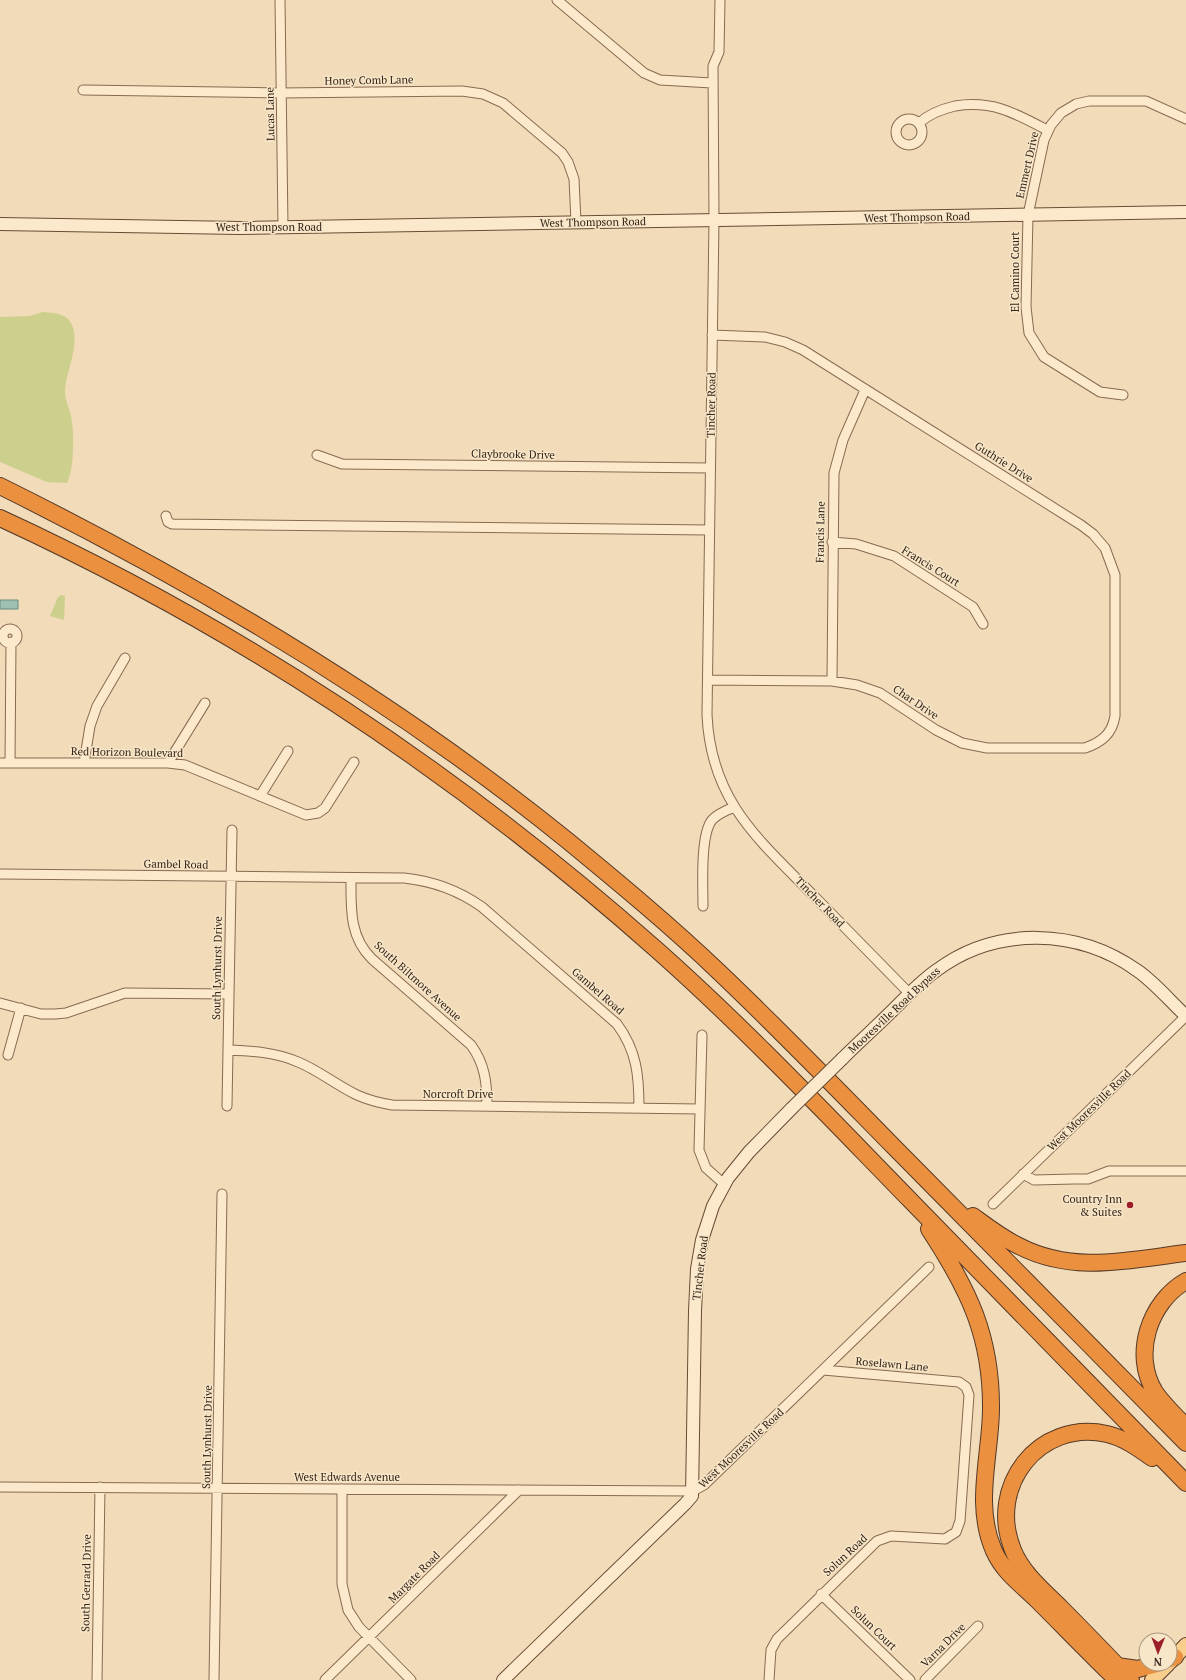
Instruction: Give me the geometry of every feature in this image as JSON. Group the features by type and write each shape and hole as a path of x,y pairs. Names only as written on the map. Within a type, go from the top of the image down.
{"highway":[{"path":"0,486 104,538 283,641 399,716 511,797 620,884 716,969 1186,1443"},
{"path":"0,518 130,583 269,662 384,736 482,807 602,903 698,988 746,1033 1186,1483"},
{"path":"940,1194 1009,1241 1031,1252 1056,1260 1095,1264 1186,1253"},
{"path":"908,1198 955,1269 972,1302 982,1334 989,1370 991,1399 983,1503 986,1524 994,1550 1008,1574 1034,1597 1111,1673 1131,1680"},
{"path":"1186,1281 1173,1291 1156,1312 1147,1333 1145,1356 1147,1370 1156,1392 1186,1427"},
{"path":"1111,1673 1016,1558 1006,1525 1006,1504 1009,1491 1018,1472 1030,1456 1053,1440 1079,1432 1106,1434 1125,1440 1186,1483"},
{"path":"1111,1673 1138,1669"}],"main road":[{"name":"West Thompson Road","path":"0,224 283,227 1186,212"},
{"name":"Mooresville Road Bypass","path":"724,1184 749,1152 792,1108 910,994 944,964 984,945 1023,938 1058,938 1084,944 1120,959 1139,971 1186,1016"},
{"name":"Tincher Road","path":"693,1491 695,1311 697,1269 706,1226 724,1184"},
{"name":"West Mooresville Road","path":"503,1680 685,1504 693,1491"},
{"path":"1152,1680 1160,1672"}],"street":[{"name":"Lucas Lane","path":"280,0 283,227"},
{"name":"Tincher Road","path":"720,0 719,51 713,64 712,83 714,220 708,680 708,723 711,747 720,778 734,807 757,838 910,994"},
{"path":"564,2 644,73 660,80 712,83"},
{"name":"Honey Comb Lane","path":"82,90 281,93 462,91 483,94 493,97 514,111 557,148 566,159 574,179 576,222"},
{"name":"Emmert Drive","path":"1028,215 1048,130 1055,119 1066,109 1088,100 1146,101 1186,118"},
{"path":"919,123 945,109 970,104 980,104 1008,110 1048,130"},
{"name":"El Camino Court","path":"1028,215 1026,307 1029,333 1044,356 1100,392 1123,396"},
{"name":"Guthrie Drive","path":"712,335 757,336 785,342 803,350 1093,534 1105,548 1113,565 1117,590 1115,713 1113,726 1106,736"},
{"name":"Francis Lane","path":"832,680 832,542 834,473 842,440 865,390"},
{"name":"Claybrooke Drive","path":"317,455 342,464 710,468"},
{"path":"166,516 168,522 172,524 709,530"},
{"name":"Francis Court","path":"832,542 856,544 894,556 973,607 983,624"},
{"path":"10,763 11,642"},
{"path":"84,763 90,726 97,706 124,658"},
{"name":"Char Drive","path":"708,680 832,680 857,685 880,693 948,737 979,747 1085,748 1094,746 1106,736"},
{"path":"168,763 205,703"},
{"path":"260,796 288,750"},
{"name":"Red Horizon Boulevard","path":"0,763 168,763 190,766 302,814 316,814 326,808 354,762"},
{"path":"702,906 706,833 715,817 734,807"},
{"name":"South Lynhurst Drive","path":"227,1106 232,830"},
{"name":"Gambel Road","path":"0,874 404,878 440,885 476,902 617,1024 629,1042 635,1058 639,1075 638,1108"},
{"name":"South Biltmore Avenue","path":"351,878 352,917 356,935 363,948 372,959 471,1045 481,1060 486,1075 487,1106"},
{"path":"0,1003 41,1014 66,1013 114,996 130,993 229,994"},
{"path":"8,1055 21,1008"},
{"name":"West Mooresville Road","path":"993,1204 1186,1016"},
{"path":"702,1035 699,1147 701,1158 711,1174 724,1184"},
{"name":"Norcroft Drive","path":"228,1050 262,1051 283,1056 303,1064 357,1095 374,1102 399,1106 700,1109"},
{"path":"1023,1174 1034,1180 1060,1180 1088,1179 1109,1171 1186,1170"},
{"name":"South Lynhurst Drive","path":"214,1680 222,1194"},
{"name":"West Mooresville Road","path":"693,1491 704,1485 929,1267"},
{"name":"Roselawn Lane","path":"823,1370 959,1382"},
{"name":"Solun Road","path":"769,1680 771,1650 777,1638 877,1541 891,1536 945,1539 956,1532 960,1521 969,1395 966,1387 959,1382"},
{"name":"West Edwards Avenue","path":"0,1487 693,1491"},
{"name":"South Gerrard Drive","path":"97,1680 100,1487"},
{"path":"342,1489 343,1593 352,1618 411,1680"},
{"name":"Margate Road","path":"325,1680 370,1638 520,1490"},
{"name":"Solun Court","path":"822,1594 910,1680"},
{"name":"Varna Drive","path":"925,1680 978,1626"}],"green space":[{"path":"43,312 60,314 64,316 70,321 74,332 74,348 65,389 73,436 71,470 67,483 47,482 0,462 0,317 30,316"},
{"path":"61,595 65,596 64,620 50,616 58,597"}],"shaded area":[{"path":"0,600 18,600 18,609 0,609"}],"place":[{"name":"Country Inn & Suites","path":"1130,1205"}]}
